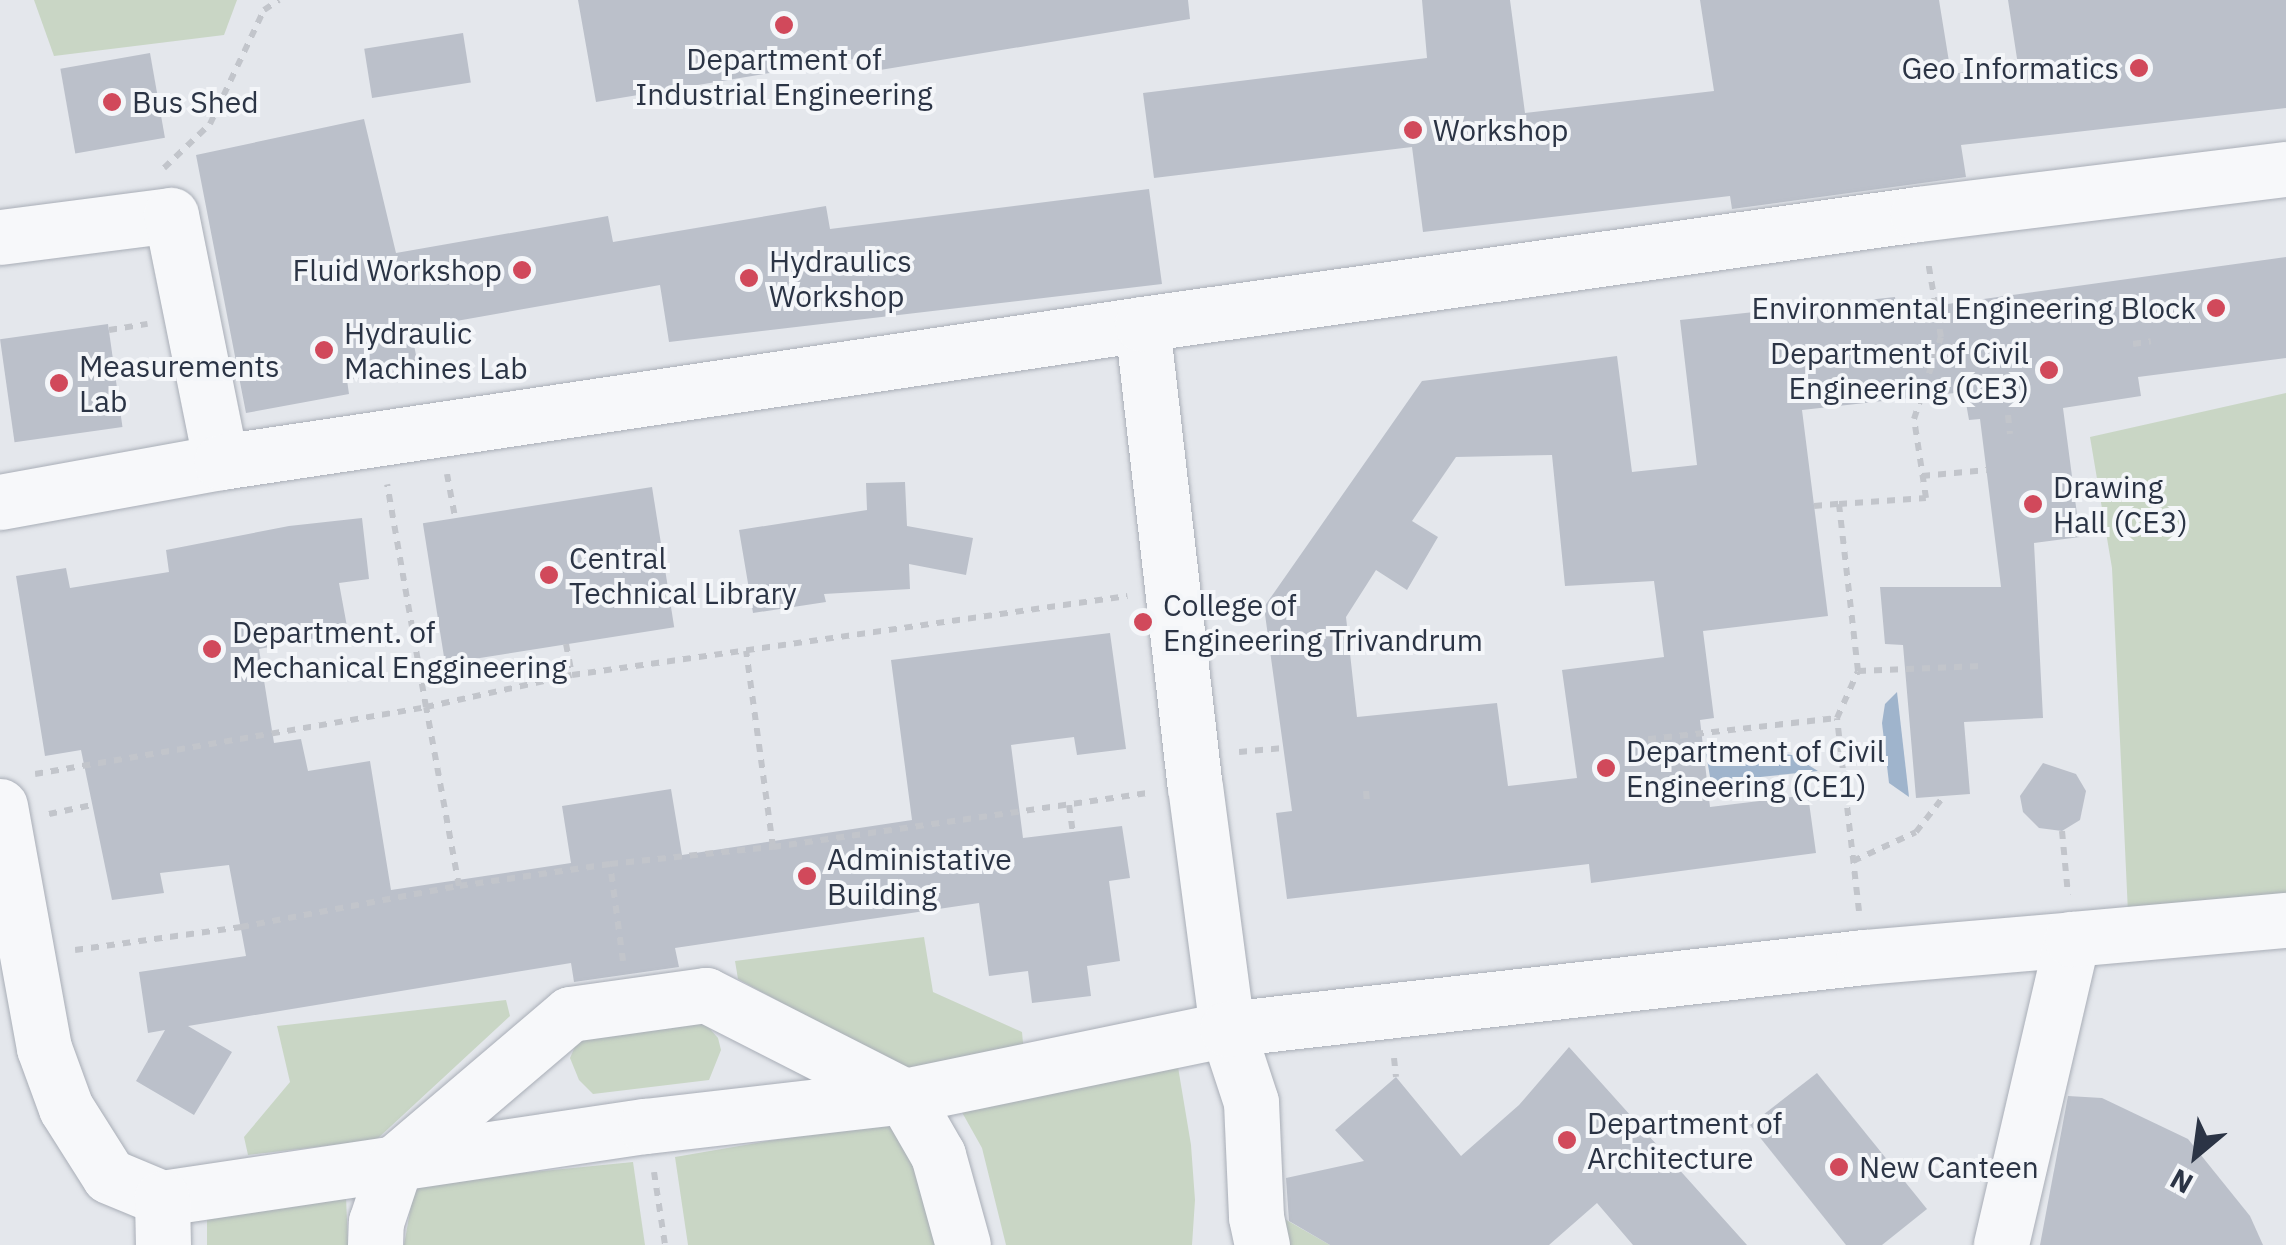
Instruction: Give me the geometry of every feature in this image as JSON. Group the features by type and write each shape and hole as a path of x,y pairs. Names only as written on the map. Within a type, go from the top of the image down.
{"lane":[{"path":"0,502 221,462 1142,324 1918,214 2286,169"},
{"path":"0,237 170,215 221,462"},
{"path":"1142,324 1195,786 1227,1029 1250,1102 1256,1217 1262,1245"},
{"path":"10,792 26,958 44,1048 66,1108 109,1176 163,1222 396,1162 904,1096 1227,1029 1864,956 2286,920"},
{"path":"2001,1245 2072,940"},
{"path":"375,1245 376,1222 396,1162 570,1014 706,995 904,1096 938,1155 963,1245"}],"path":[{"path":"170,215 164,166 210,124 264,10 279,0"},
{"path":"1814,506 1926,498 1914,420 1941,337 1935,295"},
{"path":"2134,344 2151,341"},
{"path":"2008,416 2010,434"},
{"path":"1922,476 1986,470"},
{"path":"1838,504 1858,671 1837,718 1864,956"},
{"path":"392,517 458,886"},
{"path":"10,792 572,674 1172,589"},
{"path":"566,644 572,674"},
{"path":"746,651 773,846"},
{"path":"1858,671 1982,666"},
{"path":"1632,741 1837,718"},
{"path":"26,958 241,927 458,886 1195,786"},
{"path":"1366,790 1367,802"},
{"path":"1853,861 1916,832 1944,796"},
{"path":"1069,805 1073,832"},
{"path":"2062,831 2072,940"},
{"path":"610,864 629,1006"},
{"path":"652,1162 665,1245"}],"green space":[{"path":"34,0 237,0 224,35 54,56"},
{"path":"2286,393 2286,901 2128,913 2112,568 2090,437"},
{"path":"924,937 933,992 1022,1032 1024,1053 903,1069 738,979 735,961"},
{"path":"506,1000 510,1016 376,1140 248,1155 244,1137 290,1082 277,1026"},
{"path":"702,1020 718,1038 721,1050 709,1080 593,1094 579,1080 570,1058 580,1035"},
{"path":"1177,1061 1191,1145 1195,1200 1192,1245 1006,1245 982,1148 954,1098"},
{"path":"891,1120 912,1157 935,1245 688,1245 675,1157"},
{"path":"633,1162 645,1245 404,1245 415,1184"},
{"path":"346,1197 348,1245 207,1245 207,1214"},
{"path":"1276,1214 1330,1245 1277,1245"}],"water":[{"path":"1897,692 1909,797 1889,783 1882,723 1885,704"},
{"path":"1761,751 1792,755 1818,771 1711,782 1706,754 1744,760"}],"building":[{"path":"578,0 1188,0 1190,19 874,71 872,56 596,102"},
{"path":"1422,0 1510,0 1525,113 1714,91 1700,0 1939,0 1951,74 2018,65 2008,0 2286,0 2286,108 1961,145 1966,177 1732,209 1730,196 1423,232 1412,147 1154,178 1143,93 1427,58"},
{"path":"463,33 471,82 372,98 364,49"},
{"name":"Bus Shed","path":"150,53 165,138 75,153 60,69"},
{"path":"364,119 396,253 608,216 613,242 826,206 830,229 1149,189 1162,284 669,342 660,285 411,329 419,371 347,380 349,394 246,413 196,155"},
{"path":"2286,257 2286,358 2138,377 2141,396 2063,408 2080,537 2034,543 2043,718 1964,722 1970,794 1916,798 1903,645 1885,644 1880,587 2001,587 1980,419 1969,420 1964,392 1802,410 1828,616 1703,631 1714,718 1700,720 1710,807 1808,795 1816,853 1591,883 1589,864 1287,899 1276,813 1292,811 1264,607 1422,381 1617,356 1632,472 1697,465 1680,320 1895,297 1897,311","holes":["1552,455 1565,586 1654,581 1664,657 1562,670 1577,778 1508,786 1497,703 1357,717 1346,617 1376,570 1407,590 1438,537 1412,521 1456,457"]},
{"name":"Measurements Lab","path":"108,324 122,427 15,442 0,339"},
{"path":"905,482 907,526 973,538 966,575 909,564 910,589 824,594 826,602 753,613 739,530 867,510 866,483"},
{"name":"Central Technical Library","path":"652,487 674,627 445,664 423,523"},
{"name":"Administative Building","path":"362,518 369,579 339,583 348,632 259,649 274,743 301,739 308,771 370,761 391,890 571,863 562,806 671,789 682,855 912,820 891,660 1110,633 1126,749 1077,755 1074,737 1011,745 1023,838 1122,826 1130,878 1109,881 1120,961 1087,966 1091,996 1032,1003 1028,971 989,976 979,903 675,948 679,967 574,982 571,963 188,1026 232,1052 194,1115 136,1081 165,1030 148,1033 139,972 246,956 229,865 160,873 164,893 112,900 81,750 45,756 16,576 66,568 70,588 169,572 166,550 289,526"},
{"path":"2043,763 2076,774 2086,791 2080,820 2062,831 2039,828 2023,812 2020,796"},
{"name":"Department of Architecture","path":"1569,1047 1747,1245 1633,1245 1597,1203 1549,1245 1330,1245 1289,1221 1286,1178 1364,1161 1335,1130 1396,1077 1461,1156 1519,1105"},
{"name":"New Canteen","path":"1817,1073 1927,1209 1882,1245 1846,1245 1750,1125"},
{"path":"2068,1096 2102,1098 2188,1139 2250,1216 2263,1245 2040,1245"}],"place":[{"name":"Department of Industrial Engineering","path":"784,25"},
{"name":"Geo Informatics","path":"2139,68"},
{"name":"Bus Shed","path":"112,102"},
{"name":"Workshop","path":"1413,130"},
{"name":"Fluid Workshop","path":"522,270"},
{"name":"Hydraulics Workshop","path":"749,278"},
{"name":"Environmental Engineering Block","path":"2216,308"},
{"name":"Hydraulic Machines Lab","path":"324,350"},
{"name":"Department of Civil Engineering (CE3)","path":"2049,370"},
{"name":"Measurements Lab","path":"59,383"},
{"name":"Drawing Hall (CE3)","path":"2033,504"},
{"name":"Central Technical Library","path":"549,575"},
{"name":"College of Engineering Trivandrum","path":"1143,622"},
{"name":"Department. of Mechanical Enggineering","path":"212,649"},
{"name":"Department of Civil Engineering (CE1)","path":"1606,768"},
{"name":"Administative Building","path":"807,876"},
{"name":"Department of Architecture","path":"1567,1140"},
{"name":"New Canteen","path":"1839,1167"}]}
